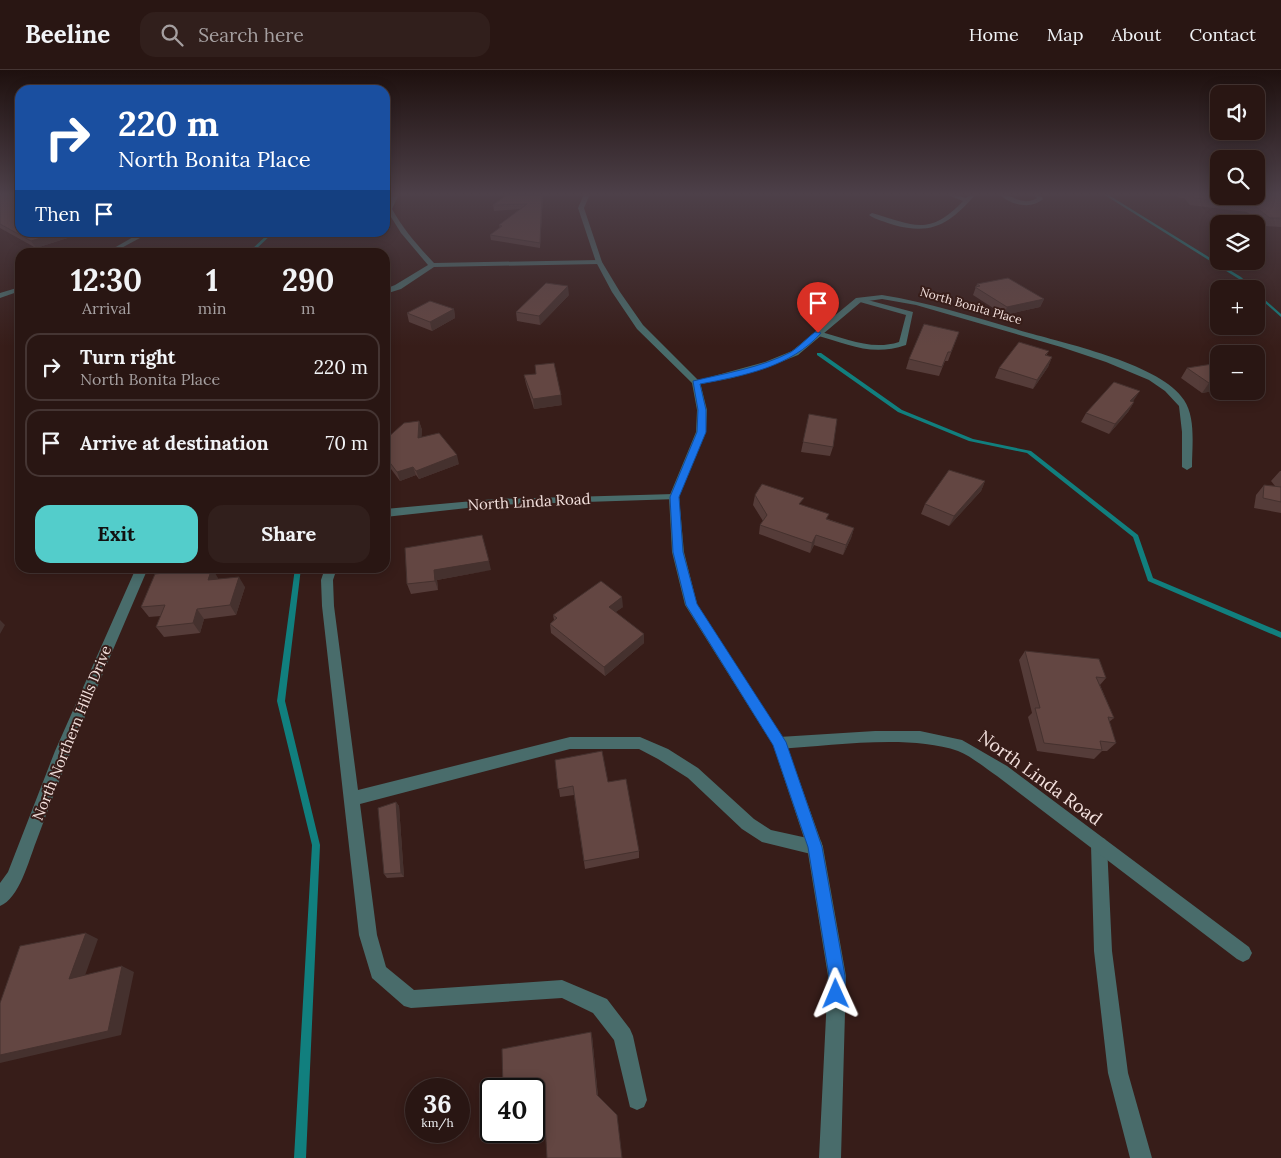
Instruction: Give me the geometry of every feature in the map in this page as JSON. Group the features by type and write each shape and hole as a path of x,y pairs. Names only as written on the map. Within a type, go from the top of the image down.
{"street":[{"path":"413,245 432,265"},
{"path":"592,245 598,262 640,327 696,382 702,410 701,432 674,497 678,552 691,605 779,742 815,847 837,976 830,1158"},
{"path":"390,290 432,265 598,262"},
{"path":"0,296 15,291"},
{"name":"North Bonita Place","path":"696,382 729,376 768,364 795,353 858,300 882,297 917,303 1086,352 1123,365 1152,379 1179,399 1187,412 1187,468"},
{"path":"818,333 871,348 888,348 903,343 910,314 863,300"},
{"name":"North Linda Road","path":"390,512 495,502 674,497"},
{"name":"North Northern Hills Drive","path":"0,898 14,877 62,751 140,573"},
{"path":"329,573 327,580 328,606 351,799 368,935 378,972 411,999 562,989 600,1006 623,1036 637,1100"},
{"name":"North Linda Road","path":"779,742 875,737 920,737 962,746 1002,772 1242,953"},
{"path":"351,799 570,743 640,744 663,754 693,773 748,824 768,837 815,847"},
{"path":"1099,845 1103,951 1118,1073 1141,1158"}],"building":[{"path":"1008,278 1044,299 1007,307 975,287 980,286 977,284"},
{"path":"546,283 568,286 539,316 516,312"},
{"path":"430,301 454,309 430,322 407,313"},
{"path":"924,324 959,332 951,352 948,352 942,367 909,359"},
{"path":"1019,342 1049,351 1045,355 1052,357 1037,380 999,368"},
{"path":"554,363 561,395 533,399 524,375 536,374 535,365"},
{"path":"1210,364 1210,383 1209,383 1187,368"},
{"path":"1114,382 1140,391 1130,401 1134,402 1115,424 1086,413"},
{"path":"809,414 837,419 833,447 803,442"},
{"path":"419,421 418,438 439,433 457,455 416,471 413,467 397,472 390,463 390,436 404,423"},
{"path":"949,470 985,481 954,516 925,504"},
{"path":"762,484 804,498 799,504 829,514 826,519 854,528 846,545 816,535 812,543 760,525 767,515 755,495"},
{"path":"1264,485 1281,487 1281,502 1263,498"},
{"path":"482,535 489,561 434,570 435,581 407,584 405,548"},
{"path":"210,573 208,580 239,577 230,605 197,609 193,623 156,627 165,605 141,607 155,574"},
{"path":"601,581 622,597 609,607 644,634 604,667 550,624 557,618 553,615"},
{"path":"1025,651 1099,659 1106,678 1096,677 1114,718 1108,717 1116,743 1100,741 1102,750 1044,743 1035,708 1040,708"},
{"path":"602,751 608,782 626,779 639,851 584,861 573,786 558,789 555,760"},
{"path":"396,802 401,873 384,874 378,808"},
{"path":"86,933 69,979 122,966 108,1031 0,1055 0,1003 20,946"},
{"path":"591,1032 597,1095 617,1115 622,1158 547,1158 545,1078 503,1078 502,1049"}],"waterway":[{"path":"255,248 259,245"},
{"path":"1187,245 1242,280"},
{"path":"1265,301 1281,316"},
{"path":"819,354 900,411 971,440 1029,452 1136,536 1150,579 1281,635"},
{"path":"297,573 281,701 316,845 300,1158"}],"route":[{"path":"818,333 795,353 768,364 729,376 696,382 702,410 701,432 674,497 678,552 691,605 779,742 815,847 837,976 836,994"}]}
